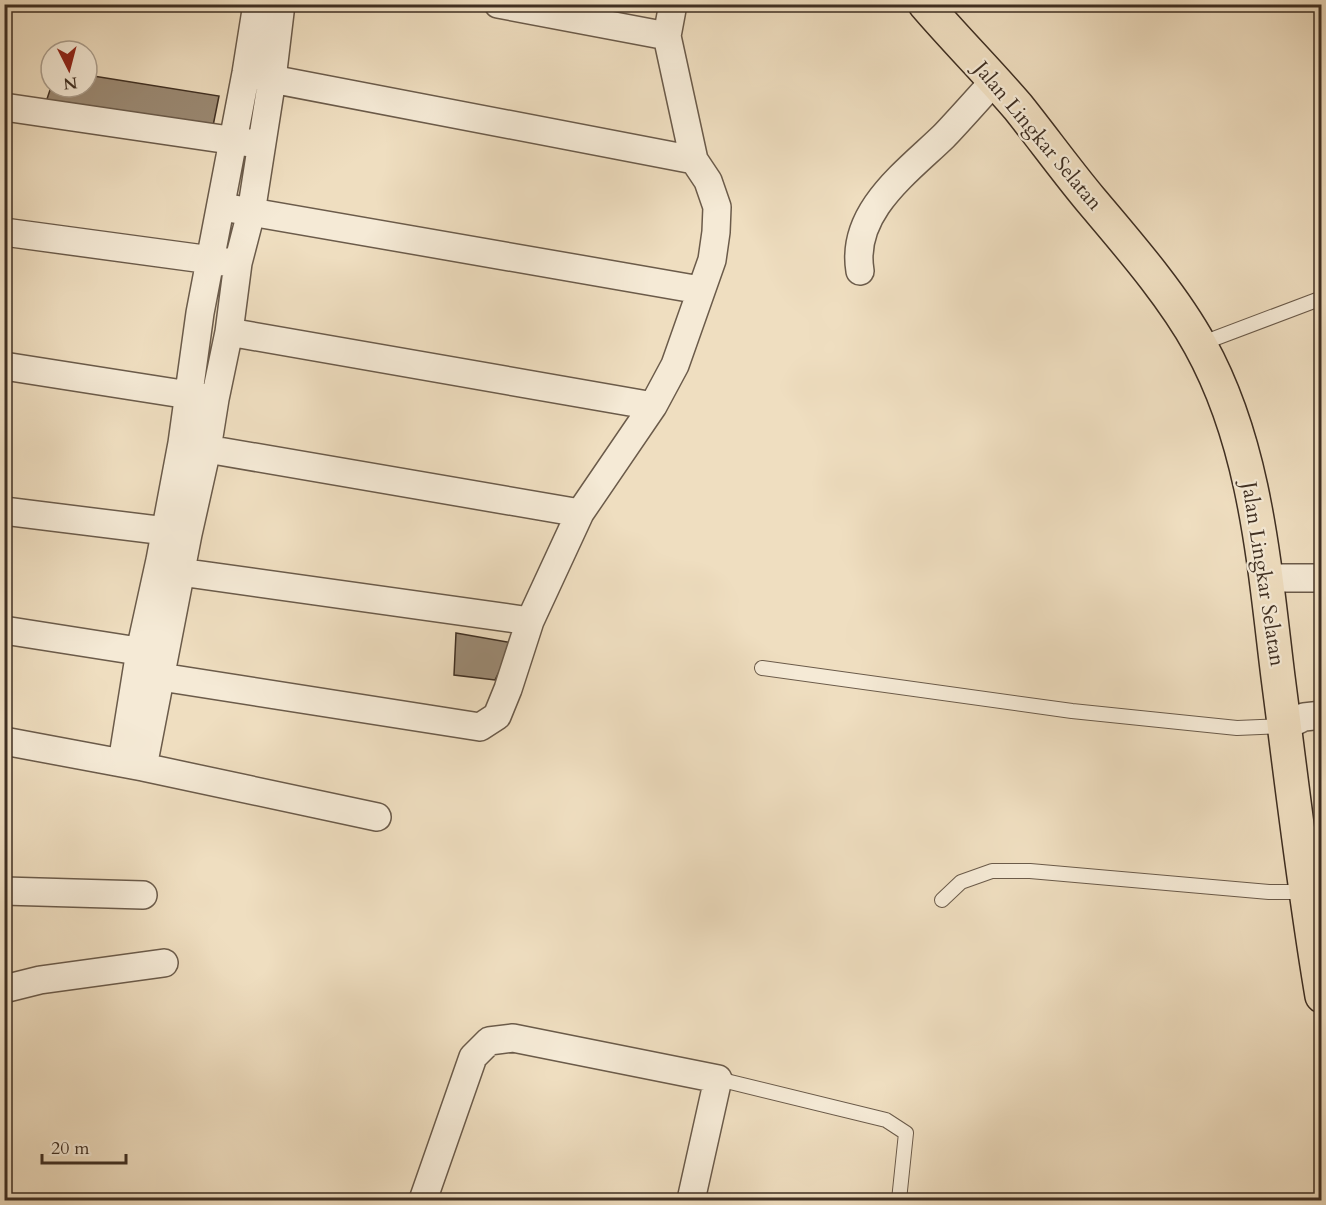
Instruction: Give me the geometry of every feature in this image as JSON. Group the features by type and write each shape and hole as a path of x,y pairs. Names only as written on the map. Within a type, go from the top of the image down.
{"highway":[{"name":"Jalan Lingkar Selatan","path":"925,4 1018,107 1060,163 1116,229 1175,306 1200,344 1218,383 1244,458 1258,521 1305,892 1322,996"}],"street":[{"path":"132,765 155,661 202,397 229,332 238,263 251,213 261,145 257,4"},
{"path":"155,661 180,572 177,532 207,449 202,397 200,313 220,207 233,141 259,76 281,4"},
{"path":"498,4 666,36"},
{"path":"4,630 480,727 497,716 530,621 580,513 653,406 675,365 712,260 717,207 708,181 694,160 666,36 673,4"},
{"path":"259,76 694,160"},
{"path":"860,271 857,257 858,245 867,222 882,198 906,170 942,138 994,81"},
{"path":"4,107 261,145"},
{"path":"220,207 700,290"},
{"path":"4,232 238,263"},
{"path":"229,332 653,406"},
{"path":"4,366 202,397"},
{"path":"207,449 580,513"},
{"path":"4,511 177,532"},
{"path":"180,572 530,621"},
{"path":"1266,578 1322,578"},
{"path":"1285,726 1304,717 1322,715"},
{"path":"4,741 132,765 377,817"},
{"path":"4,891 143,896"},
{"path":"4,989 40,980 164,963"},
{"path":"423,1200 473,1057 489,1041 513,1038 718,1078 691,1200"}],"lane":[{"path":"1200,344 1322,298"},
{"path":"762,668 1072,711 1237,728 1285,726"},
{"path":"942,900 961,882 993,872 1030,871 1269,892 1305,892"},
{"path":"718,1078 886,1120 896,1126 906,1133 899,1200"}],"building":[{"path":"99,77 219,96 212,131 45,105 47,99 99,99"},
{"path":"456,633 513,643 495,680 454,675"}]}
